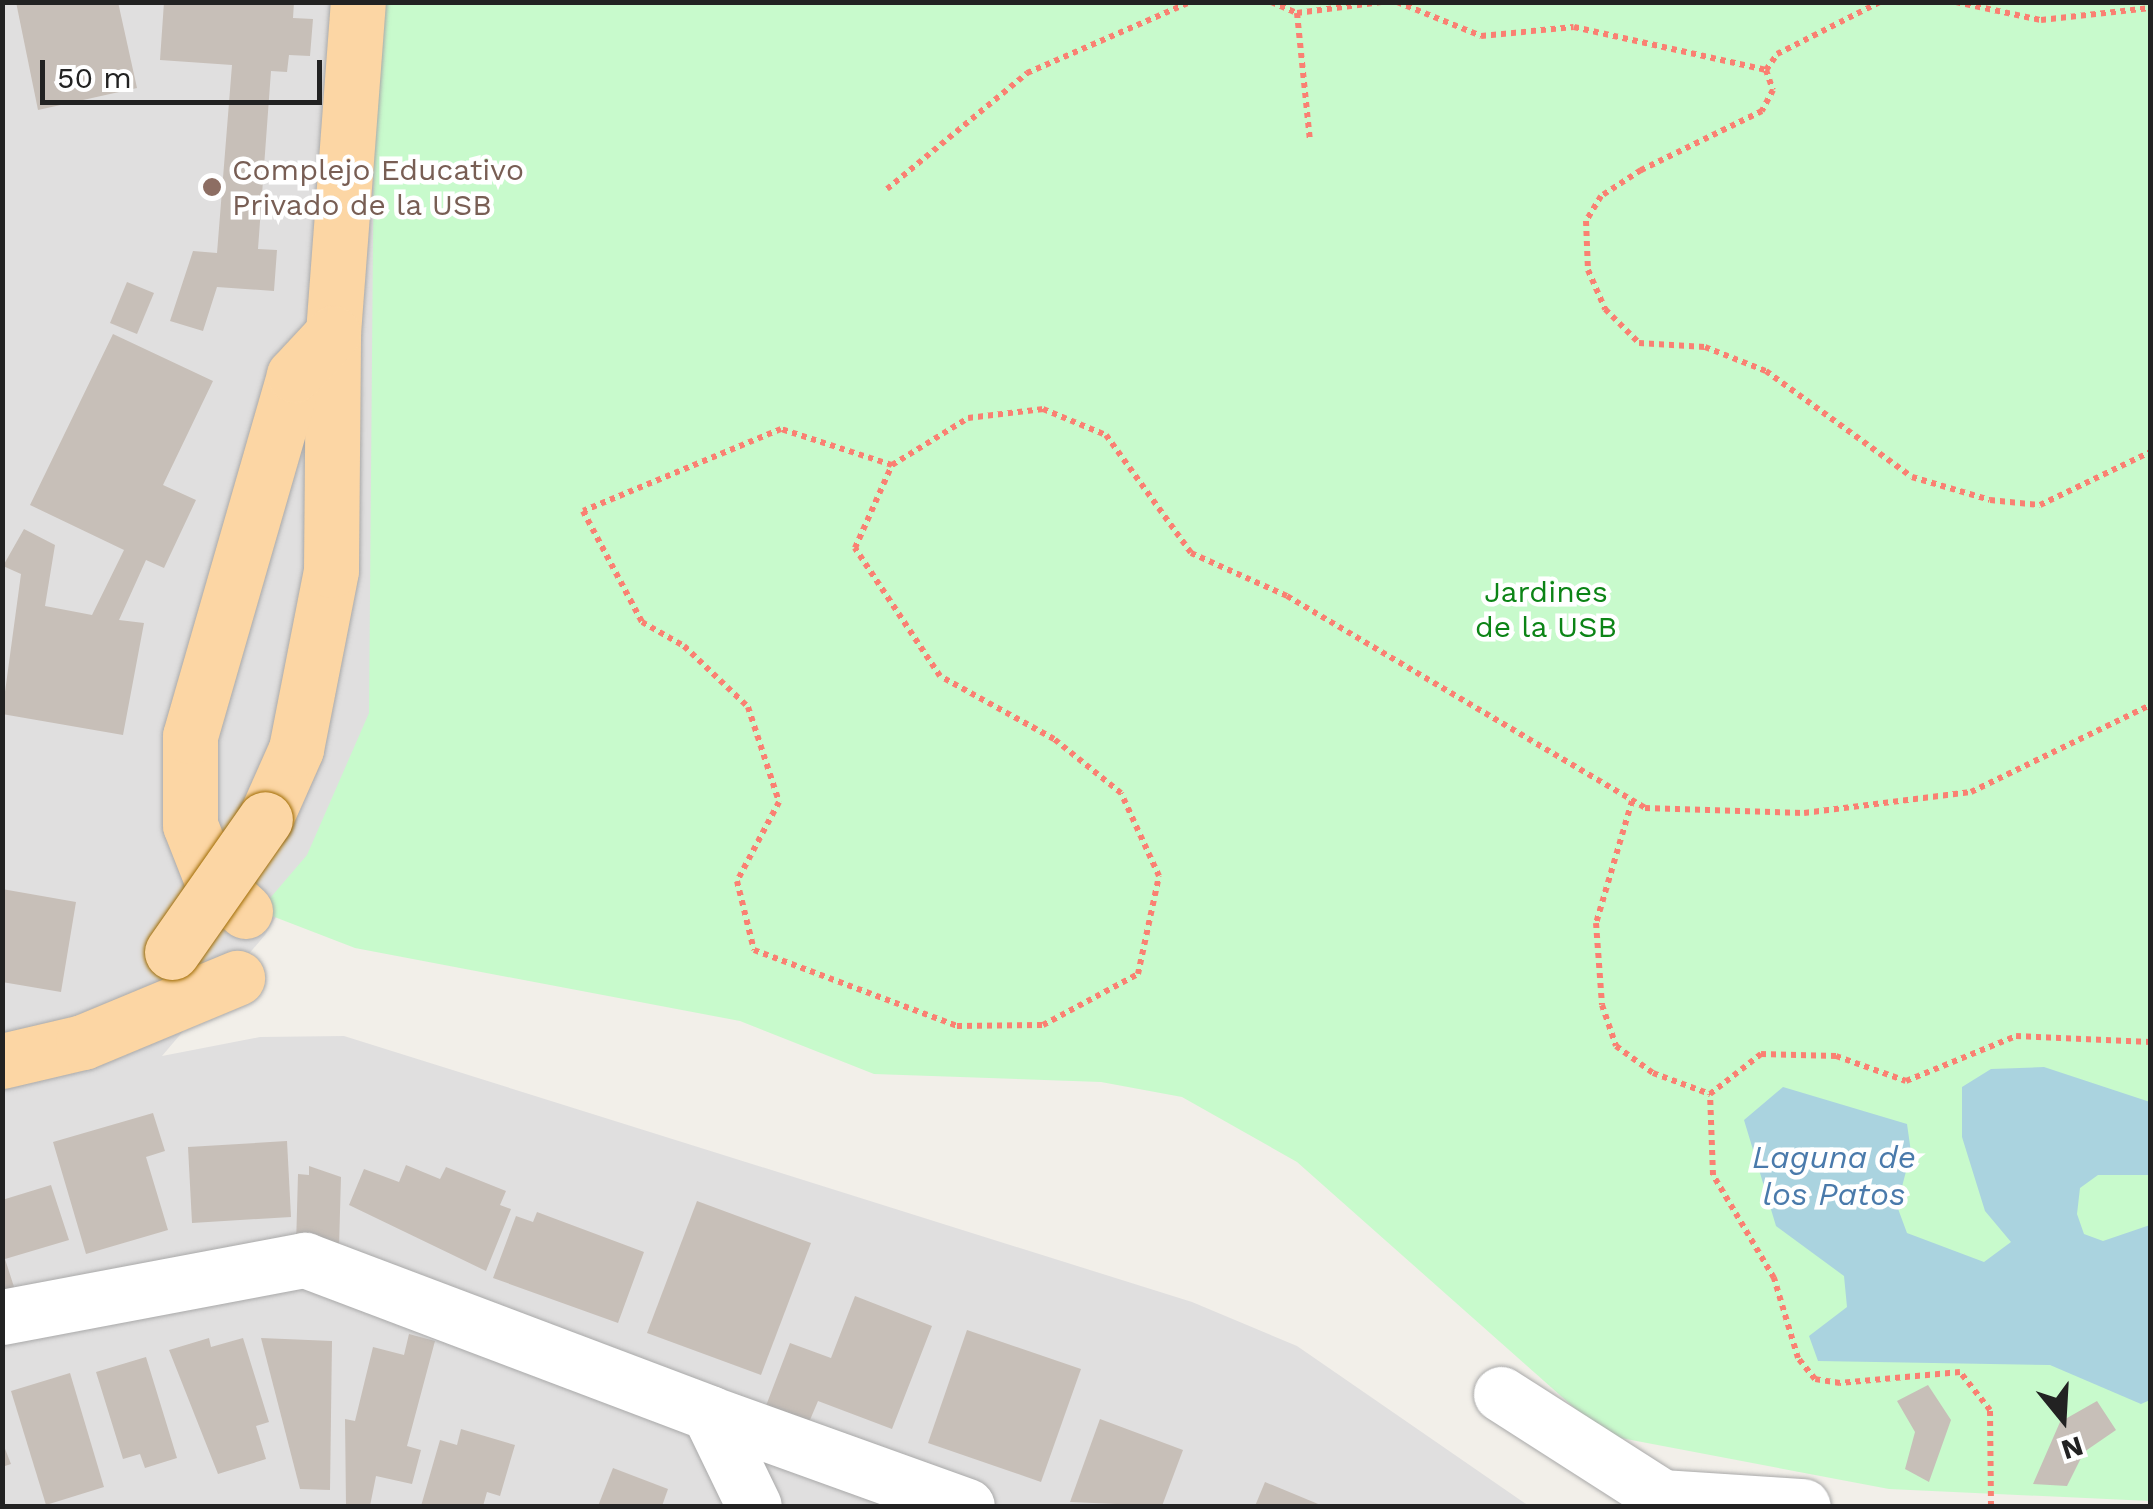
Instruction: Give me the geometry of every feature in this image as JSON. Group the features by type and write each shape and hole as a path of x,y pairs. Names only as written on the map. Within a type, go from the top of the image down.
{"main road":[{"path":"2,1053 102,1006 172,952 266,819 296,749 331,570 333,332 358,2"},
{"path":"245,911 212,881 190,826 190,736 294,376 333,332"},
{"path":"2,1061 83,1042 237,978"}],"street":[{"path":"2,1317 304,1260 967,1506"},
{"path":"1501,1394 1662,1497 1803,1506"},
{"path":"708,1413 754,1506"}],"path":[{"path":"887,189 1027,73 1159,8 1190,2"},
{"path":"1271,2 1297,13 1381,2"},
{"path":"1397,2 1481,36 1574,26 1766,70"},
{"path":"1766,70 1807,37 1880,2"},
{"path":"1956,2 2041,20 2150,8"},
{"path":"1297,13 1310,140"},
{"path":"1766,70 1773,90 1762,111 1641,170 1601,196 1586,222 1588,270 1605,309 1639,343 1704,347 1766,370 1912,478 1990,500 2040,505 2150,452"},
{"path":"892,466 781,429 582,511 642,622 684,646 748,706 779,802 736,881 754,950 957,1026 1043,1025 1138,974 1159,876 1121,793 1054,739 940,676 855,548 892,466 968,418 1043,409 1106,435 1191,554 1287,596 1632,801 1804,813 1971,792 2150,705"},
{"path":"1632,801 1596,923 1602,1005 1616,1046 1652,1073 1710,1094"},
{"path":"1710,1094 1762,1054 1836,1056 1906,1081 2016,1036 2150,1042"},
{"path":"1710,1094 1713,1175 1774,1278 1798,1358 1815,1379 1840,1383 1960,1372 1990,1410 1992,1506"}],"shaded area":[{"path":"3,3 427,3 369,728 333,821 265,935 162,1056 260,1037 344,1036 1192,1302 1297,1346 1529,1506 3,1506"}],"green space":[{"name":"Jardines de la USB","path":"375,3 2150,3 2150,1501 1889,1489 1605,1435 1297,1162 1182,1097 1101,1082 874,1074 740,1021 355,948 259,911 307,855 369,713"}],"water":[{"name":"Laguna de los Patos","path":"2044,1067 2150,1102 2150,1175 2098,1175 2080,1188 2077,1214 2084,1234 2103,1241 2150,1225 2150,1400 2141,1404 2050,1365 1818,1361 1809,1336 1847,1307 1844,1276 1776,1226 1744,1120 1783,1087 1907,1124 1911,1152 1897,1206 1907,1233 1984,1262 2011,1242 1985,1211 1962,1137 1962,1087 1991,1069"}],"building":[{"path":"16,2 118,2 137,88 38,110"},
{"path":"164,2 294,2 293,18 313,19 310,56 289,55 287,72 271,71 258,249 277,250 274,291 217,287 203,331 170,321 193,251 217,253 232,65 160,60"},
{"path":"127,282 154,293 137,334 110,323"},
{"path":"113,334 213,381 163,485 196,500 164,568 146,560 119,620 144,623 123,735 2,714 21,574 3,566 24,529 55,545 45,606 92,615 124,550 30,505"},
{"path":"2,889 76,902 61,992 2,982"},
{"path":"153,1113 165,1151 146,1157 168,1230 86,1254 53,1142"},
{"path":"287,1141 291,1217 192,1223 188,1147"},
{"path":"406,1165 440,1179 446,1167 506,1191 500,1205 511,1209 486,1271 349,1205 364,1169 399,1182"},
{"path":"309,1166 341,1177 339,1247 296,1246 298,1174 309,1175"},
{"path":"51,1185 69,1240 5,1259 16,1293 2,1297 2,1200"},
{"path":"697,1201 811,1243 761,1375 647,1333"},
{"path":"537,1212 644,1252 618,1323 493,1278 516,1216 533,1222"},
{"path":"855,1296 932,1326 892,1429 818,1401 807,1427 764,1411 790,1343 831,1358"},
{"path":"967,1330 1081,1369 1041,1482 928,1443"},
{"path":"409,1334 435,1341 407,1446 421,1450 412,1484 376,1476 370,1506 346,1506 345,1419 355,1421 373,1347 404,1355"},
{"path":"209,1338 211,1347 243,1338 269,1422 256,1426 266,1459 218,1474 169,1350"},
{"path":"261,1338 332,1341 330,1490 300,1489"},
{"path":"146,1357 177,1458 145,1468 140,1454 123,1459 96,1372"},
{"path":"70,1373 104,1487 46,1505 11,1391"},
{"path":"1928,1385 1951,1420 1929,1482 1905,1469 1915,1432 1897,1401"},
{"path":"2097,1401 2116,1430 2084,1452 2067,1486 2033,1484 2060,1422"},
{"path":"1100,1419 1183,1450 1162,1506 1070,1502"},
{"path":"461,1429 515,1445 500,1496 487,1492 483,1506 421,1506 440,1440 457,1445"},
{"path":"2,1441 11,1464 2,1467"},
{"path":"613,1468 668,1489 662,1506 598,1506"},
{"path":"1265,1482 1323,1506 1255,1506"}],"place":[{"name":"Complejo Educativo Privado de la USB","path":"212,187"}]}
